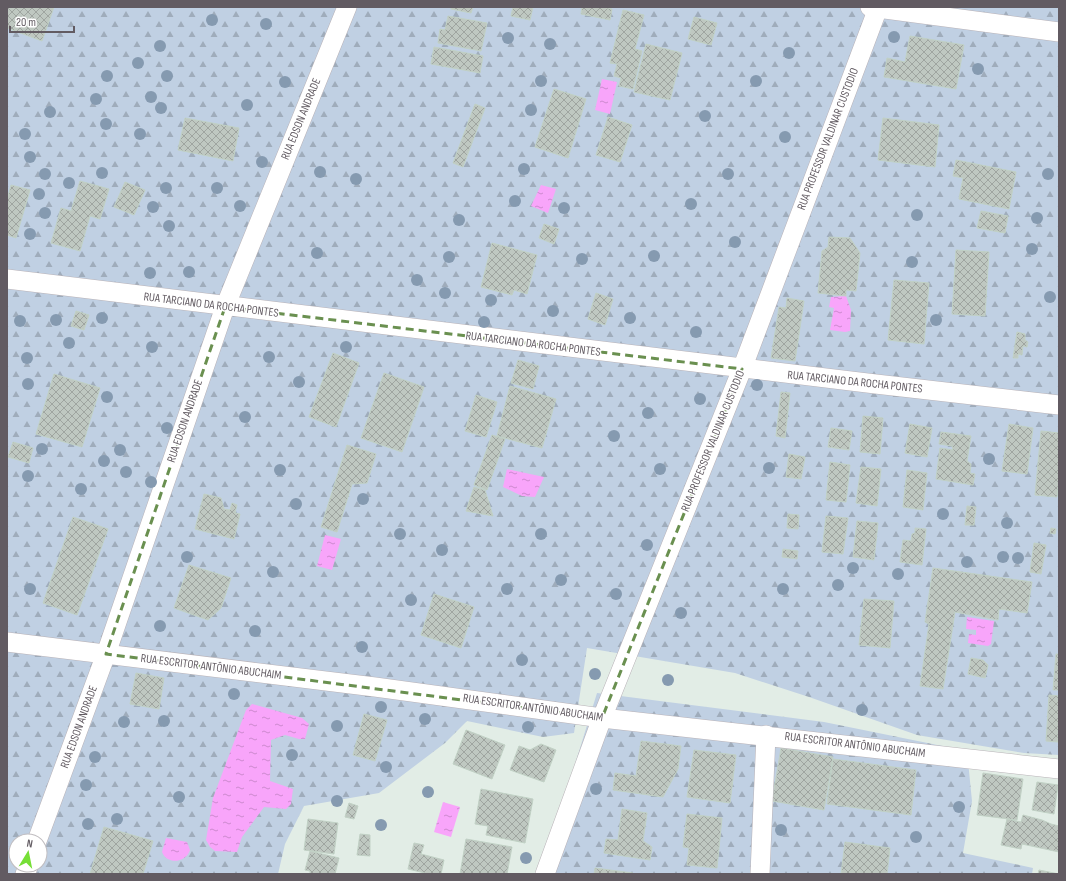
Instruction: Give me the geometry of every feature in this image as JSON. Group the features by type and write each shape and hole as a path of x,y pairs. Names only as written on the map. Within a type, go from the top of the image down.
{"street":[{"name":"RUA EDSON ANDRADE","path":"41,833 106,654 225,306 347,7"},
{"path":"874,7 1059,32"},
{"name":"RUA PROFESSOR VALDINAR CUSTODIO","path":"545,874 602,718 742,369 874,7"},
{"name":"RUA TARCIANO DA ROCHA PONTES","path":"7,279 742,369 1059,405"},
{"name":"RUA ESCRITOR ANTÔNIO ABUCHAIM","path":"7,642 375,687 602,718 766,735 1059,769"},
{"path":"760,874 766,735"}],"highlighted area":[{"path":"225,307 742,369 602,718 106,654"}],"green space":[{"path":"7,7 1059,7 1059,755 1024,753 917,735 735,673 587,648 574,733 543,737 467,721 445,743 379,793 304,806 285,844 278,874 7,874"},
{"path":"597,693 824,722 967,751 972,801 963,853 1033,868 1032,874 537,874 572,774"}],"water":[{"path":"602,79 617,82 610,114 595,110"},
{"path":"541,185 556,189 548,213 531,206"},
{"path":"846,296 851,310 850,331 845,332 830,330 834,308 829,307 831,297"},
{"path":"507,469 544,477 535,497 522,496 503,487"},
{"path":"325,535 341,539 332,570 317,566"},
{"path":"967,617 994,621 991,644 988,646 968,643 969,634 976,635 976,630 966,629"},
{"path":"252,704 302,718 309,724 305,739 285,735 271,740 270,781 293,789 291,804 286,809 264,807 242,837 237,852 215,851 210,847 206,840 213,798 246,710"},
{"path":"443,802 460,807 451,837 434,832"},
{"path":"166,838 187,842 190,850 185,858 172,861 164,856 162,852"}],"building":[{"path":"7,7 54,7 42,41 7,28"},
{"path":"451,7 473,7 471,13 451,9"},
{"path":"513,7 533,7 530,20 511,16"},
{"path":"582,7 603,7 612,9 610,20 581,14"},
{"path":"623,10 644,15 635,49 642,51 633,89 619,86 621,78 614,76 617,64 610,63"},
{"path":"448,16 487,23 481,51 438,43 440,29 445,30"},
{"path":"694,17 717,23 711,45 688,39"},
{"path":"910,36 964,45 956,89 884,77 887,58 905,62"},
{"path":"646,44 682,53 670,100 634,92"},
{"path":"434,47 483,56 480,73 431,64"},
{"path":"554,89 586,99 568,158 535,147"},
{"path":"475,104 485,108 463,167 453,163"},
{"path":"608,117 632,125 620,162 596,155"},
{"path":"185,118 239,128 233,161 178,150"},
{"path":"883,118 939,125 935,167 878,160"},
{"path":"956,160 1016,172 1009,209 959,199 963,178 953,176"},
{"path":"80,181 109,189 100,219 90,216 80,251 51,243 61,208 71,211"},
{"path":"125,182 145,190 134,215 114,207"},
{"path":"11,185 30,190 16,238 7,235 7,200"},
{"path":"981,211 1008,216 1005,233 977,228"},
{"path":"544,224 559,229 554,244 539,238"},
{"path":"829,237 850,238 860,253 856,291 846,290 846,296 818,293 822,251 828,247"},
{"path":"492,243 537,255 527,294 514,290 512,295 481,287"},
{"path":"956,250 989,252 985,316 952,314"},
{"path":"894,280 929,283 924,344 888,340"},
{"path":"596,293 613,299 605,325 588,319"},
{"path":"787,298 804,301 795,361 771,358 779,307 786,308"},
{"path":"76,311 89,315 84,330 71,326"},
{"path":"1017,332 1025,334 1025,340 1028,342 1027,347 1023,346 1022,355 1018,354 1018,358 1013,358"},
{"path":"333,353 359,363 336,427 309,417"},
{"path":"518,360 539,366 533,389 511,383"},
{"path":"384,373 424,387 402,452 361,438"},
{"path":"54,374 100,388 82,447 36,434"},
{"path":"510,386 556,399 542,448 497,436"},
{"path":"781,392 790,393 785,438 776,436"},
{"path":"476,395 497,402 486,437 465,431"},
{"path":"863,416 883,418 880,454 860,452"},
{"path":"910,424 932,428 927,457 905,453"},
{"path":"1009,424 1033,428 1027,474 1002,471"},
{"path":"831,428 852,431 849,450 828,447"},
{"path":"1041,431 1059,433 1059,480 1057,497 1035,495"},
{"path":"941,432 971,436 967,461 971,464 970,473 975,474 973,485 936,479 940,448 953,450 952,446 939,444"},
{"path":"492,435 505,439 487,490 474,485"},
{"path":"13,442 33,448 29,463 8,457"},
{"path":"347,445 376,454 367,483 352,484 337,532 321,527"},
{"path":"789,454 805,457 801,479 786,477"},
{"path":"830,462 850,465 846,502 826,500"},
{"path":"861,467 881,469 877,506 856,503"},
{"path":"907,470 927,473 923,510 903,507"},
{"path":"474,487 485,490 493,516 466,511"},
{"path":"204,494 221,498 224,509 230,510 232,503 237,505 235,513 240,514 234,539 195,529"},
{"path":"967,506 976,507 974,525 965,525"},
{"path":"788,514 799,515 798,529 787,528"},
{"path":"826,516 848,518 843,554 822,552"},
{"path":"73,517 108,529 77,615 43,603"},
{"path":"857,521 878,523 874,560 853,557"},
{"path":"915,528 926,529 922,565 900,562 903,540 911,541 912,534 915,533"},
{"path":"1051,528 1056,529 1055,534 1050,533"},
{"path":"1034,543 1046,545 1041,574 1030,572"},
{"path":"783,549 798,551 797,559 782,557"},
{"path":"189,565 231,578 221,608 208,620 174,608"},
{"path":"933,568 1032,582 1027,613 999,609 998,620 955,612 943,689 920,686 929,624 925,622"},
{"path":"434,594 474,607 461,648 421,635"},
{"path":"864,599 894,601 890,648 859,645"},
{"path":"1056,654 1059,654 1059,690 1053,690"},
{"path":"971,658 983,660 988,665 985,678 968,674"},
{"path":"136,673 164,678 159,709 130,704"},
{"path":"1049,695 1059,696 1058,742 1046,741"},
{"path":"364,714 387,720 375,761 353,755"},
{"path":"466,730 505,745 492,779 453,764"},
{"path":"641,741 681,746 678,769 663,797 613,790 615,773 636,776"},
{"path":"541,744 556,750 544,782 510,770 519,746 530,750"},
{"path":"781,748 833,757 824,810 772,801"},
{"path":"694,750 736,755 730,803 687,797"},
{"path":"833,759 916,770 911,815 827,804"},
{"path":"983,773 1023,779 1017,820 977,815"},
{"path":"1037,782 1058,785 1054,814 1032,810"},
{"path":"481,789 533,799 525,843 486,835 488,826 475,824"},
{"path":"349,803 358,806 354,819 345,817"},
{"path":"622,809 647,813 643,841 652,847 650,860 604,853 606,839 618,840"},
{"path":"687,814 722,818 717,868 687,865 689,848 683,847"},
{"path":"1023,815 1059,826 1059,852 1022,844 1021,849 1001,845 1007,819 1021,822"},
{"path":"308,819 338,823 334,854 304,850"},
{"path":"104,827 153,841 143,874 90,874"},
{"path":"360,834 370,835 370,856 357,855"},
{"path":"466,839 512,847 507,874 460,874"},
{"path":"845,842 890,848 887,874 841,874"},
{"path":"414,843 424,845 421,854 444,860 441,874 429,874 408,869"},
{"path":"310,851 339,858 335,874 310,874 310,871 305,870"},
{"path":"595,868 633,873 633,874 594,874"},
{"path":"1039,870 1059,874 1038,874"}]}
